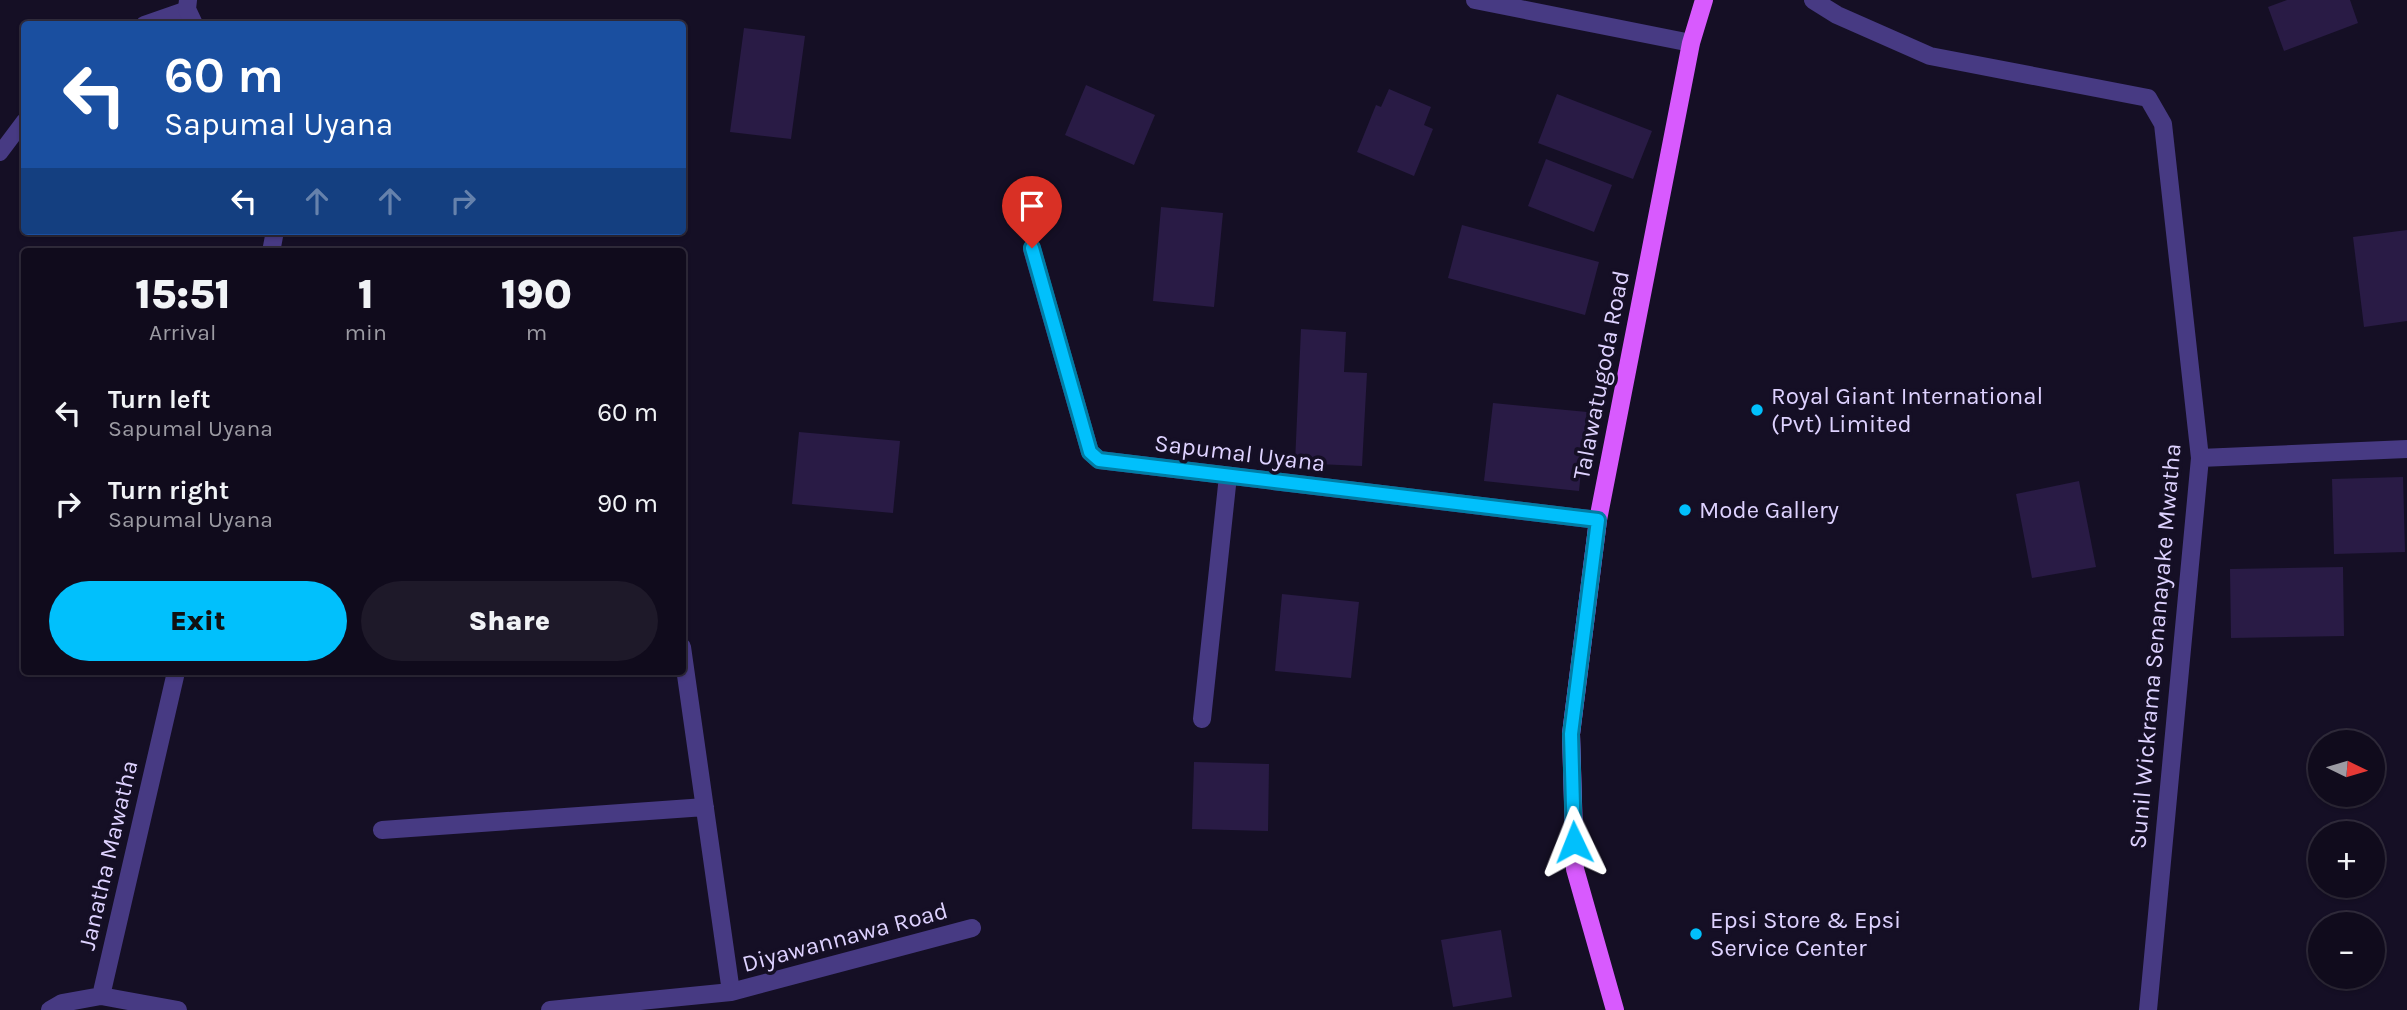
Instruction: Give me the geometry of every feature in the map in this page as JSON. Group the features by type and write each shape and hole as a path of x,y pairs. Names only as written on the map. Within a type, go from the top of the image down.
{"main road":[{"name":"Talawatugoda Road","path":"1615,1010 1575,869 1571,734 1598,520 1691,43 1704,0"}],"street":[{"path":"1475,0 1691,43"},
{"name":"Sunil Wickrama Senanayake Mwatha","path":"1813,0 1837,15 1930,56 2148,98 2163,124 2200,458 2148,1010"},
{"name":"Sapumal Uyana","path":"1032,248 1090,452 1099,460 1113,464 1598,520"},
{"path":"2200,458 2407,449"},
{"path":"1202,719 1228,476"},
{"name":"Janatha Mawatha","path":"101,996 175,675"},
{"path":"686,675 731,992"},
{"path":"382,830 705,807"},
{"name":"Diyawannawa Road","path":"550,1010 731,992 972,928"},
{"path":"50,1010 62,1003 101,996 178,1010"}],"lane":[{"path":"155,21 190,11"},
{"path":"0,153 21,125"}],"building":[{"path":"2287,0 2350,0 2358,23 2284,51 2268,7"},
{"path":"744,28 805,36 791,139 730,132"},
{"path":"1086,85 1155,115 1134,165 1065,135"},
{"path":"1389,89 1431,107 1424,125 1433,129 1414,176 1357,152 1376,105 1381,107"},
{"path":"1557,94 1652,131 1633,179 1538,143"},
{"path":"1546,159 1612,185 1594,232 1528,206"},
{"path":"1161,207 1223,213 1214,307 1153,301"},
{"path":"1462,225 1599,262 1585,315 1448,278"},
{"path":"2407,230 2407,321 2364,327 2353,237"},
{"path":"1301,329 1346,332 1344,372 1367,373 1362,466 1295,463"},
{"path":"1493,403 1587,412 1579,491 1484,481"},
{"path":"799,432 900,441 893,513 792,504"},
{"path":"2403,477 2405,552 2334,554 2332,479"},
{"path":"2079,481 2096,567 2032,578 2016,494"},
{"path":"2343,567 2344,636 2231,638 2230,569"},
{"path":"1282,594 1359,602 1351,678 1275,671"},
{"path":"1194,762 1269,764 1268,831 1192,829"},
{"path":"1501,930 1512,997 1453,1007 1441,940"}],"place":[{"name":"Royal Giant International (Pvt) Limited","path":"1757,410"},
{"name":"Mode Gallery","path":"1685,510"},
{"name":"Epsi Store & Epsi Service Center","path":"1696,934"}],"route":[{"path":"1032,248 1058,336 1075,407 1090,452 1099,460 1113,464 1598,520 1571,734 1574,842"}]}
